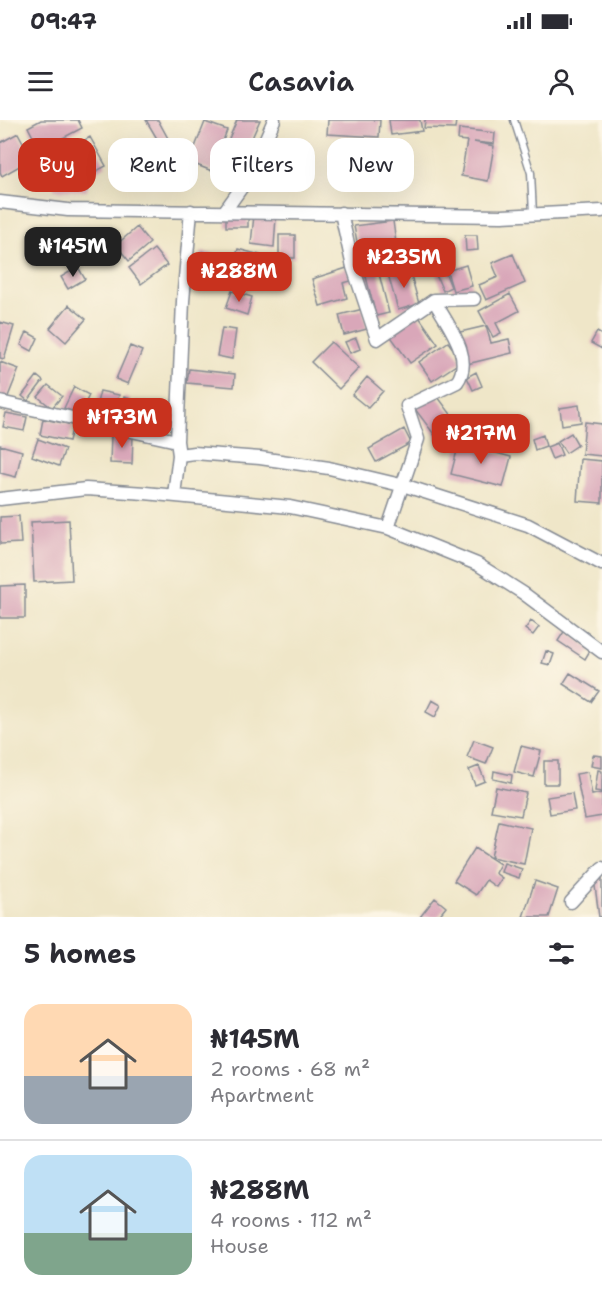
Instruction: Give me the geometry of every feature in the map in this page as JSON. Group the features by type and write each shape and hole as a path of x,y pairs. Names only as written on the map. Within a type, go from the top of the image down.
{"street":[{"path":"224,212 249,177 274,120"},
{"path":"0,202 68,210 191,212 502,216 602,211"},
{"path":"174,495 179,455 177,441 183,301 191,212"},
{"path":"341,213 353,267 377,339 434,300 474,299"},
{"path":"388,528 418,439 407,406 457,382 462,375 462,351 434,300"},
{"path":"0,402 177,441"},
{"path":"179,455 194,453 329,468 402,486 528,525 602,563"},
{"path":"0,499 86,489 174,495 290,507 388,528 477,564 523,593 602,652"},
{"path":"571,902 602,868"}],"lane":[{"path":"514,120 531,173 533,214"}],"building":[{"path":"41,120 78,120 82,128 63,138 34,138 28,127"},
{"path":"146,120 158,120 168,138 157,138"},
{"path":"237,120 260,120 252,138 229,138"},
{"path":"328,120 380,120 379,137 327,134"},
{"path":"389,120 420,120 422,131 391,135"},
{"path":"425,120 456,120 455,129 424,128"},
{"path":"205,122 227,130 224,138 210,138 210,170 198,166 198,140"},
{"path":"459,129 495,133 494,144 474,142 494,146 488,181 461,176 467,141 458,140"},
{"path":"18,133 21,138 18,138 18,167 2,176 0,172 0,143"},
{"path":"96,148 106,166 96,171"},
{"path":"254,215 276,217 274,247 251,244"},
{"path":"226,216 248,216 248,227 226,227"},
{"path":"393,221 398,258 361,263 354,226"},
{"path":"137,227 150,243 129,261 116,245"},
{"path":"279,235 295,235 295,258 279,258"},
{"path":"465,235 477,235 478,250 466,251"},
{"path":"154,249 167,265 141,284 129,268"},
{"path":"238,249 260,255 254,276 232,271"},
{"path":"202,252 230,258 224,286 197,280"},
{"path":"513,254 525,283 486,300 479,285 498,277 492,263"},
{"path":"267,258 288,267 279,286 259,278"},
{"path":"376,262 389,313 376,316 363,265"},
{"path":"466,265 472,286 453,291 447,271"},
{"path":"78,267 85,279 68,289 61,277"},
{"path":"347,268 351,281 343,283 347,298 320,306 312,279"},
{"path":"409,268 419,304 398,310 388,274"},
{"path":"445,272 451,287 443,291 436,275"},
{"path":"232,291 252,297 247,315 226,308"},
{"path":"510,294 519,311 496,323 501,333 493,337 479,311"},
{"path":"69,305 86,319 66,342 50,328"},
{"path":"363,309 367,329 344,335 339,315"},
{"path":"417,314 438,344 410,363 389,334"},
{"path":"0,322 14,326 4,359 0,358"},
{"path":"486,326 491,343 509,339 512,353 467,364 460,332"},
{"path":"222,328 236,330 232,359 217,356"},
{"path":"27,332 38,338 32,351 21,345"},
{"path":"597,332 602,335 602,349 591,343"},
{"path":"356,338 360,349 350,353 345,342"},
{"path":"331,342 359,368 339,389 311,362"},
{"path":"448,342 462,361 432,381 419,362"},
{"path":"130,346 142,351 128,384 116,379"},
{"path":"0,362 19,369 7,399 0,396"},
{"path":"189,369 235,374 234,387 187,383"},
{"path":"476,372 482,386 473,390 467,377"},
{"path":"37,376 43,381 28,401 22,396"},
{"path":"367,377 383,391 368,408 352,395"},
{"path":"48,385 62,396 52,408 38,397"},
{"path":"74,387 89,395 80,415 64,408"},
{"path":"100,391 119,395 114,415 95,411"},
{"path":"435,393 459,425 439,441 415,409"},
{"path":"124,397 130,399 125,419 118,418"},
{"path":"136,401 160,406 155,425 131,419"},
{"path":"579,405 581,422 562,425 560,408"},
{"path":"6,413 27,417 24,431 3,427"},
{"path":"43,419 73,425 69,441 40,435"},
{"path":"585,422 602,424 602,456 582,454"},
{"path":"404,429 411,443 376,462 369,449"},
{"path":"571,433 578,445 566,453 558,441"},
{"path":"111,435 133,435 132,464 110,463"},
{"path":"543,435 546,446 535,450 532,439"},
{"path":"38,439 65,449 59,466 32,456"},
{"path":"459,443 511,457 503,487 451,474"},
{"path":"557,443 562,455 552,459 547,447"},
{"path":"0,445 22,451 16,477 0,473"},
{"path":"580,459 602,461 602,503 577,501"},
{"path":"19,516 21,543 0,544 0,517"},
{"path":"69,520 72,580 34,582 31,522"},
{"path":"25,585 25,618 0,618 0,586"},
{"path":"531,621 539,627 533,635 525,629"},
{"path":"565,630 591,649 585,659 558,641"},
{"path":"546,651 554,654 550,665 542,663"},
{"path":"570,673 599,691 591,702 563,684"},
{"path":"432,700 441,705 435,717 426,712"},
{"path":"474,740 493,747 486,764 467,757"},
{"path":"521,746 541,751 534,777 514,772"},
{"path":"593,755 602,756 602,768 591,766"},
{"path":"544,761 558,761 558,784 544,784"},
{"path":"479,766 485,781 475,785 469,770"},
{"path":"598,770 602,771 602,792 595,791"},
{"path":"494,771 512,775 511,783 493,779"},
{"path":"588,772 592,795 602,793 602,816 585,819 576,774"},
{"path":"496,787 526,793 521,816 491,811"},
{"path":"572,793 575,810 550,814 547,797"},
{"path":"499,821 531,828 524,864 491,857"},
{"path":"475,848 500,864 495,873 502,878 496,887 486,880 476,895 454,881"},
{"path":"504,863 522,869 519,878 501,872"},
{"path":"602,877 602,917 599,917 594,878"},
{"path":"535,881 558,889 549,917 523,917"},
{"path":"435,898 446,907 438,917 420,917"}]}
